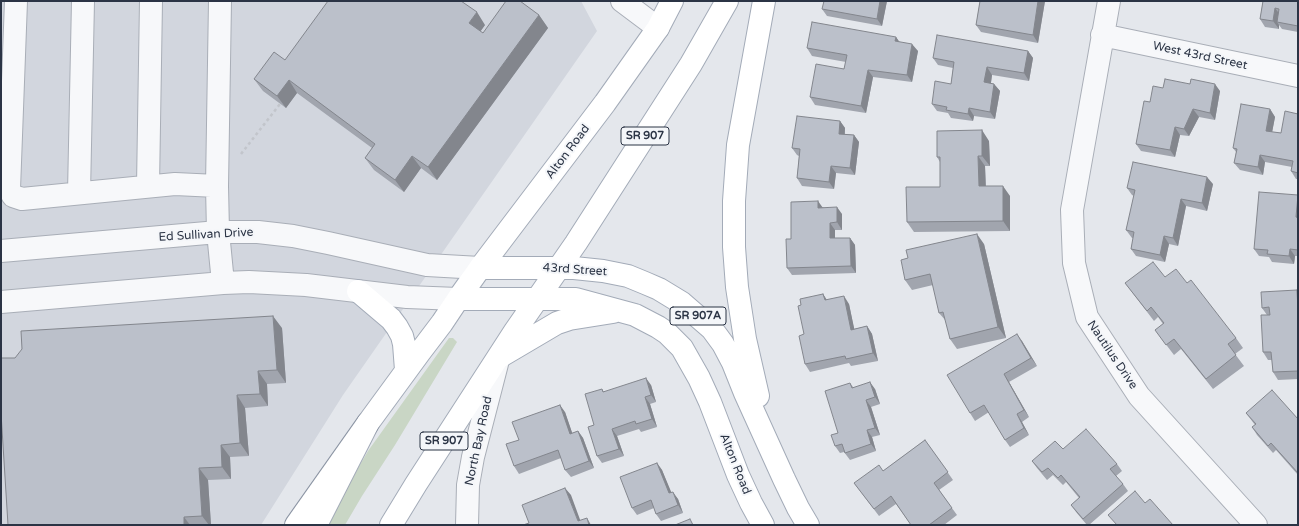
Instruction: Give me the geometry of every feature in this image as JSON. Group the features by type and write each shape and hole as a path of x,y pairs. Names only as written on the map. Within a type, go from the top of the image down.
{"main road":[{"name":"Alton Road","path":"368,423 442,323 480,268 605,103 658,28 672,1"},
{"name":"SR 907","path":"391,525 536,299 580,236 691,64 727,1"},
{"path":"764,1 738,145 734,225 735,269 745,339 771,447"},
{"name":"43rd Street","path":"480,268 587,269 628,276 659,289 682,303 692,310 712,329 723,344 771,447"},
{"path":"358,291 391,319 397,327 404,344 406,370"},
{"name":"SR 907A","path":"458,299 576,300 622,311"},
{"name":"Alton Road","path":"622,311 635,315 658,327 682,348 710,402 738,475 763,525"},
{"path":"499,358 557,323 622,311"},
{"path":"296,525 368,423"},
{"path":"316,525 368,423"},
{"name":"SR 907A","path":"771,447 798,508 808,525"}],"street":[{"path":"16,1 9,189 13,196 22,199 175,184 217,186"},
{"path":"79,193 83,1"},
{"path":"148,186 151,1"},
{"path":"622,1 658,28"},
{"name":"Nautilus Drive","path":"1109,1 1072,210 1074,263 1087,317 1139,396 1256,525"},
{"path":"223,283 218,232 217,186 224,6"},
{"name":"West 43rd Street","path":"1102,36 1298,76"},
{"name":"Ed Sullivan Drive","path":"1,251 218,232 258,232 292,236 328,243 427,265 480,268"},
{"path":"1,302 249,282 306,285 407,298 458,299"},
{"name":"North Bay Road","path":"467,525 468,485 473,458 499,358"}],"path":[{"path":"240,155 280,104"}],"shaded area":[{"path":"1,1 581,1 597,31 343,395 261,525 1,525"}],"green space":[{"path":"449,338 453,338 457,342 345,525 325,525 368,451"}],"building":[{"path":"328,1 461,1 477,12 469,23 483,33 506,1 520,1 539,15 428,167 412,156 395,180 365,158 375,144 289,80 277,96 254,79 274,52 285,60"},
{"path":"824,1 880,1 877,19 822,9"},
{"path":"980,1 1038,1 1033,35 976,25"},
{"path":"1263,1 1298,1 1298,26 1277,22 1279,9 1275,8 1273,21 1260,19"},
{"path":"812,22 896,37 895,41 912,44 907,75 868,70 861,106 810,97 816,64 844,69 847,55 807,48"},
{"path":"937,35 1028,51 1024,73 987,67 984,82 994,84 990,112 969,108 968,114 946,110 947,107 932,104 935,81 951,84 954,62 933,58"},
{"path":"1165,79 1190,84 1191,79 1215,84 1210,113 1193,109 1184,129 1175,127 1170,150 1136,144 1144,101 1150,102 1153,86 1163,88"},
{"path":"1241,104 1270,109 1266,131 1281,133 1285,111 1298,114 1298,173 1291,171 1293,161 1260,155 1258,167 1234,163 1237,149 1233,148"},
{"path":"797,116 840,121 839,134 854,135 850,168 831,166 829,182 797,178 800,149 792,148"},
{"path":"982,130 982,156 978,156 979,186 1003,186 1003,221 907,222 906,187 940,187 940,157 937,157 937,131"},
{"path":"1133,162 1207,177 1202,203 1181,199 1173,238 1164,236 1160,255 1131,249 1134,232 1126,230 1135,190 1127,188"},
{"path":"1259,192 1298,195 1296,217 1298,218 1298,250 1290,249 1289,256 1267,254 1268,250 1254,249"},
{"path":"818,201 818,208 837,207 837,222 830,223 830,238 850,238 851,266 787,268 786,239 791,239 791,202"},
{"path":"977,234 998,327 950,339 943,312 939,313 930,274 905,280 901,260 908,258 906,250"},
{"path":"1153,262 1165,277 1176,269 1187,283 1191,280 1236,338 1228,344 1236,355 1206,379 1174,339 1166,345 1155,330 1164,323 1151,307 1147,311 1125,283"},
{"path":"1297,290 1298,371 1273,372 1271,352 1263,352 1261,315 1270,315 1269,307 1262,308 1261,292"},
{"path":"823,294 825,300 844,296 851,330 867,326 873,353 846,359 845,356 805,364 799,336 804,334 798,306 801,305 800,299"},
{"path":"273,316 277,370 258,371 260,394 237,395 240,443 221,445 222,467 199,468 202,516 184,517 184,525 8,525 1,413 1,358 15,358 22,349 21,331"},
{"path":"1017,334 1031,358 1004,374 1024,410 1017,414 1024,428 1005,440 984,405 970,413 947,375"},
{"path":"646,378 651,395 645,397 652,419 636,424 635,421 612,429 619,449 597,456 588,427 594,425 585,394 602,389 603,392"},
{"path":"870,382 875,397 866,400 875,428 867,430 871,444 845,453 842,444 835,446 831,435 838,433 825,391 850,383 852,388"},
{"path":"1272,390 1298,419 1298,473 1271,443 1268,446 1252,427 1256,424 1246,413"},
{"path":"560,405 570,434 578,431 589,461 565,470 558,450 514,466 506,444 519,440 512,422"},
{"path":"1086,429 1117,464 1110,469 1123,484 1083,519 1071,505 1080,497 1061,475 1058,478 1048,468 1042,472 1032,461 1055,441 1063,449"},
{"path":"925,440 948,472 934,483 952,508 929,525 911,525 891,496 874,509 854,483 879,465 883,471"},
{"path":"657,463 669,493 673,492 678,505 656,514 651,500 632,508 620,477"},
{"path":"565,488 578,521 587,518 589,525 523,525 529,523 522,505"},
{"path":"1135,491 1145,503 1150,499 1173,525 1117,525 1108,515"},
{"path":"690,519 693,525 675,525"}]}
